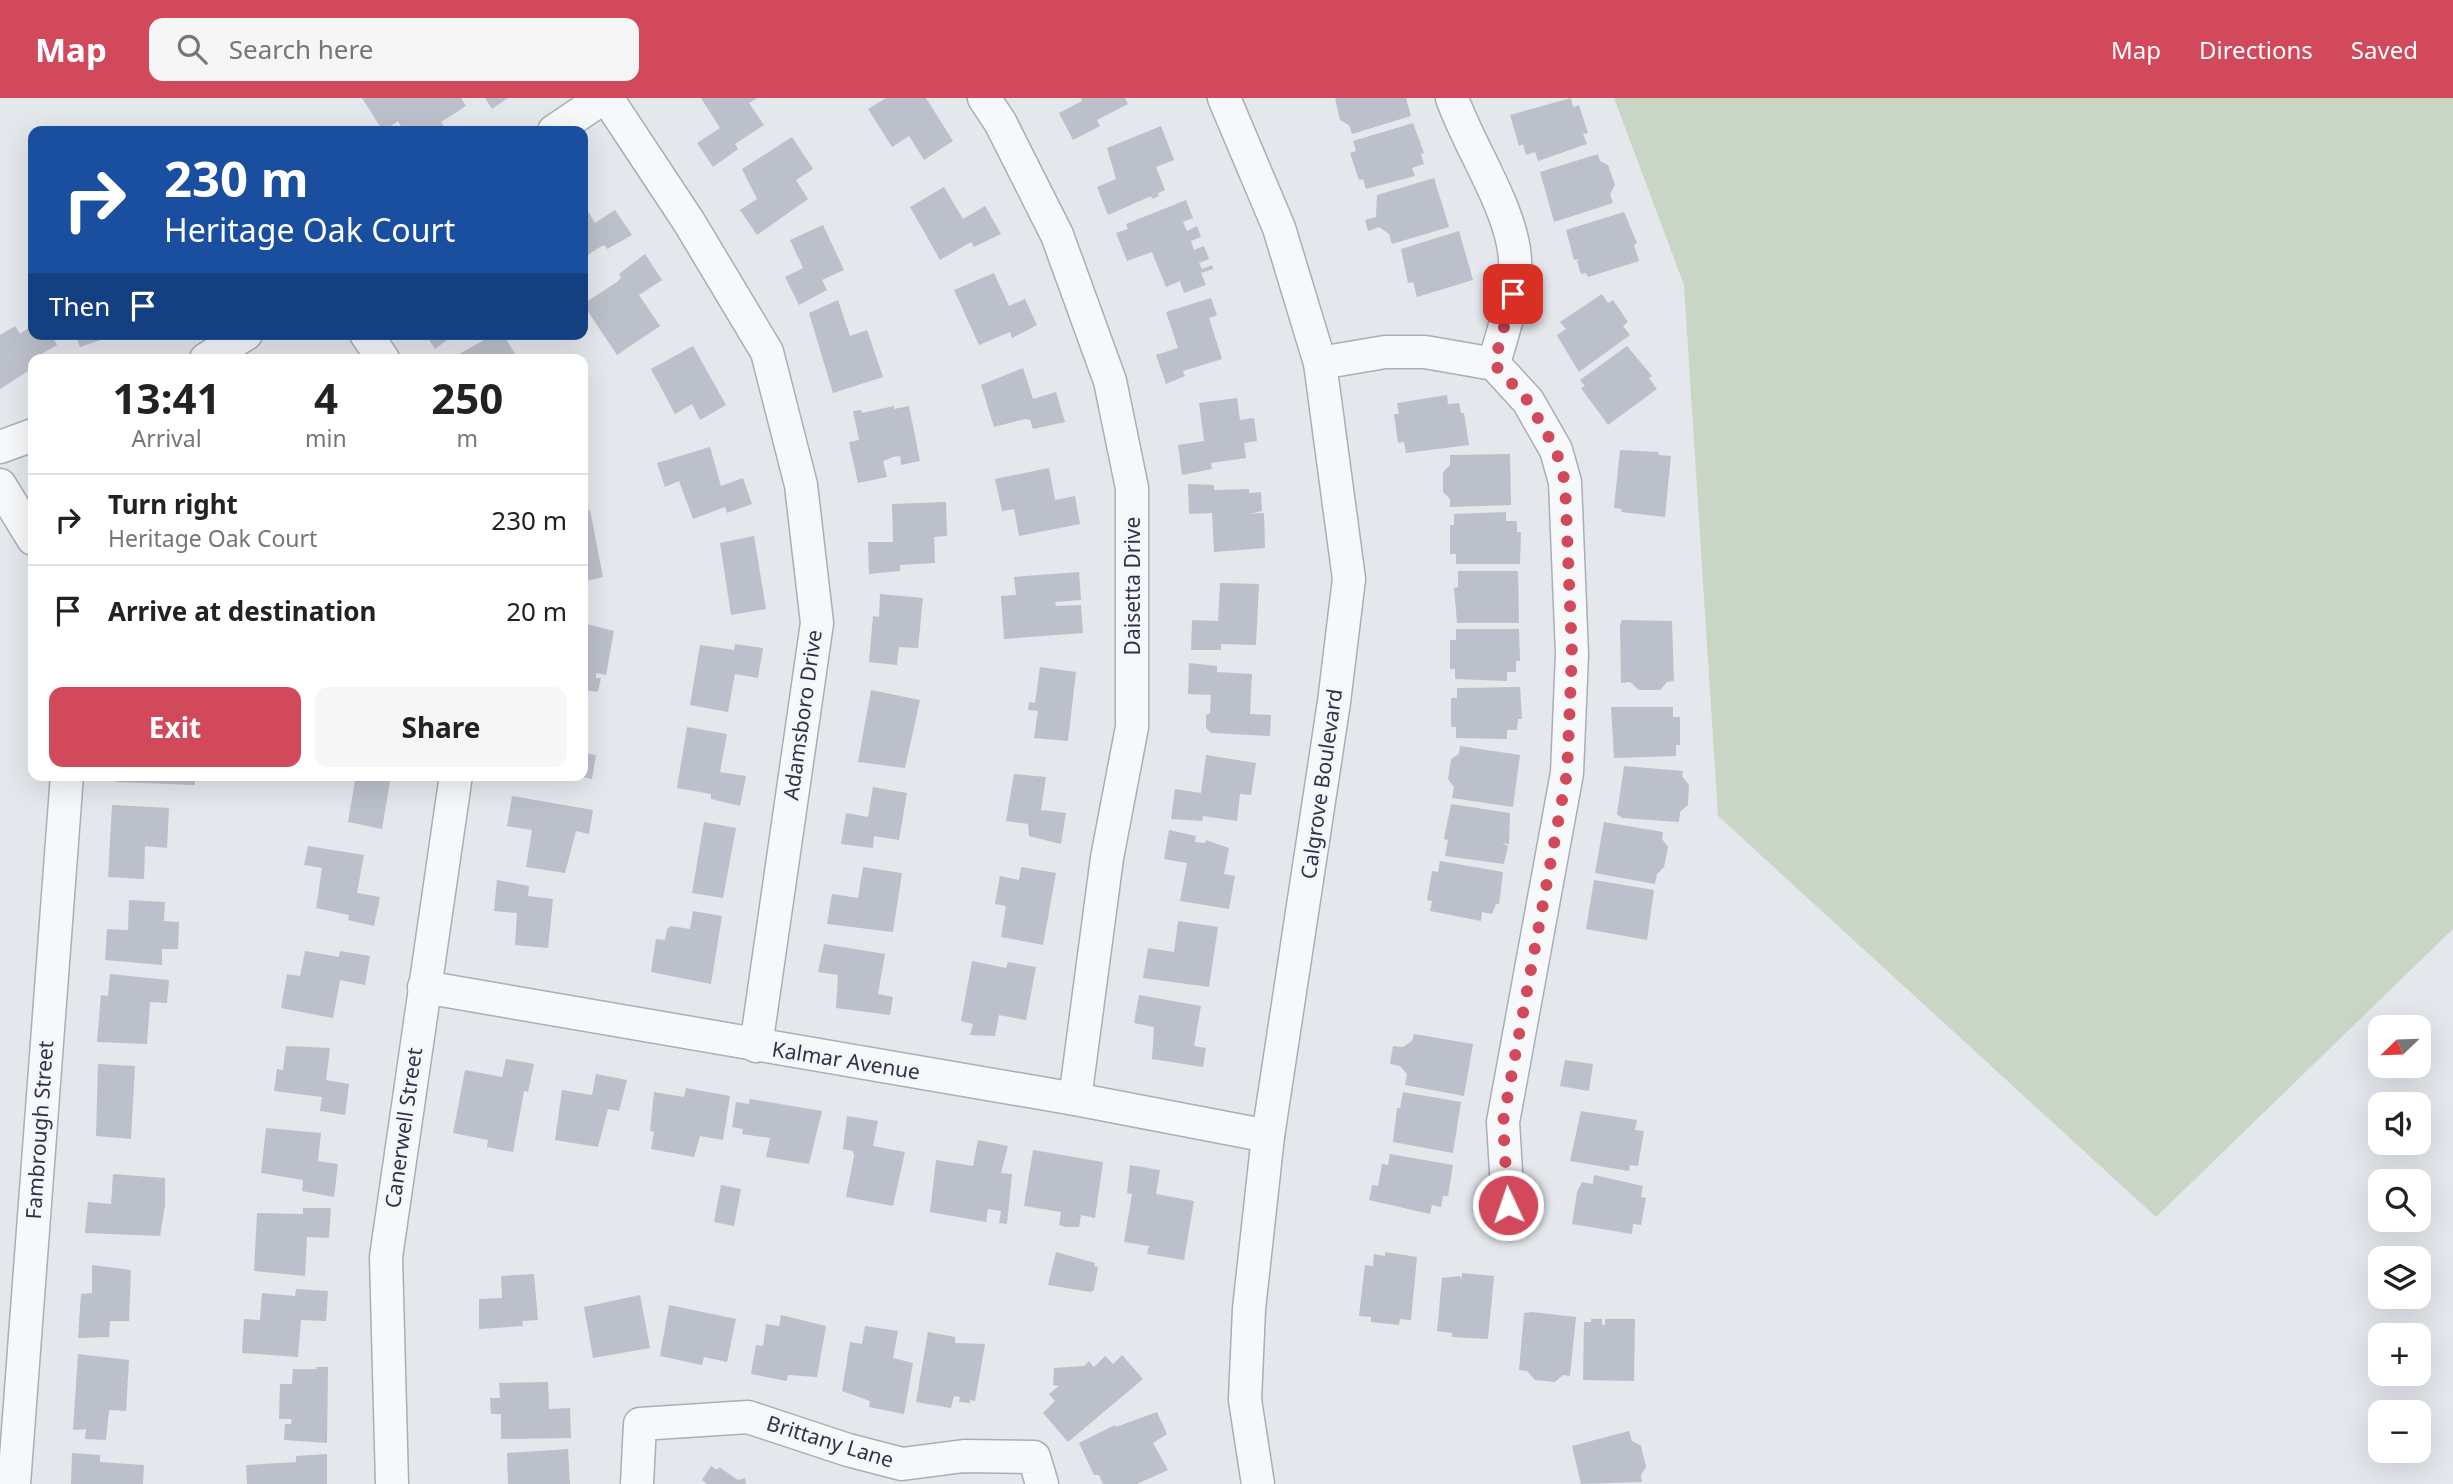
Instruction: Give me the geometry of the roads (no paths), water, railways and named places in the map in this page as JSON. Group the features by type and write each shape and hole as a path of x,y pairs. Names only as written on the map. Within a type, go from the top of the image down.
{"street":[{"path":"562,126 605,98"},
{"name":"Adamsboro Drive","path":"605,98 688,222 767,352 801,485 817,623 756,1046"},
{"name":"Daisetta Drive","path":"984,98 1000,122 1056,235 1110,381 1132,488 1132,727 1107,858 1075,1099"},
{"name":"Calgrove Boulevard","path":"1224,98 1279,228 1320,363 1349,579 1332,716 1268,1136 1248,1308 1245,1400 1258,1484"},
{"path":"1452,98 1506,220 1515,258 1513,294 1494,364"},
{"path":"214,354 236,340"},
{"path":"1320,363 1385,352 1425,352 1494,364 1528,401 1556,450 1565,482 1572,654 1567,773 1503,1122 1508,1205"},
{"path":"0,447 28,437"},
{"path":"0,485 28,531"},
{"name":"Fambrough Street","path":"14,1484 67,781"},
{"name":"Canerwell Street","path":"391,1484 386,1257 455,781"},
{"name":"Kalmar Avenue","path":"425,987 1075,1099 1268,1136"},
{"name":"Brittany Lane","path":"637,1484 640,1424 748,1417 848,1450 902,1464 964,1456 1034,1457 1042,1484"}]}
